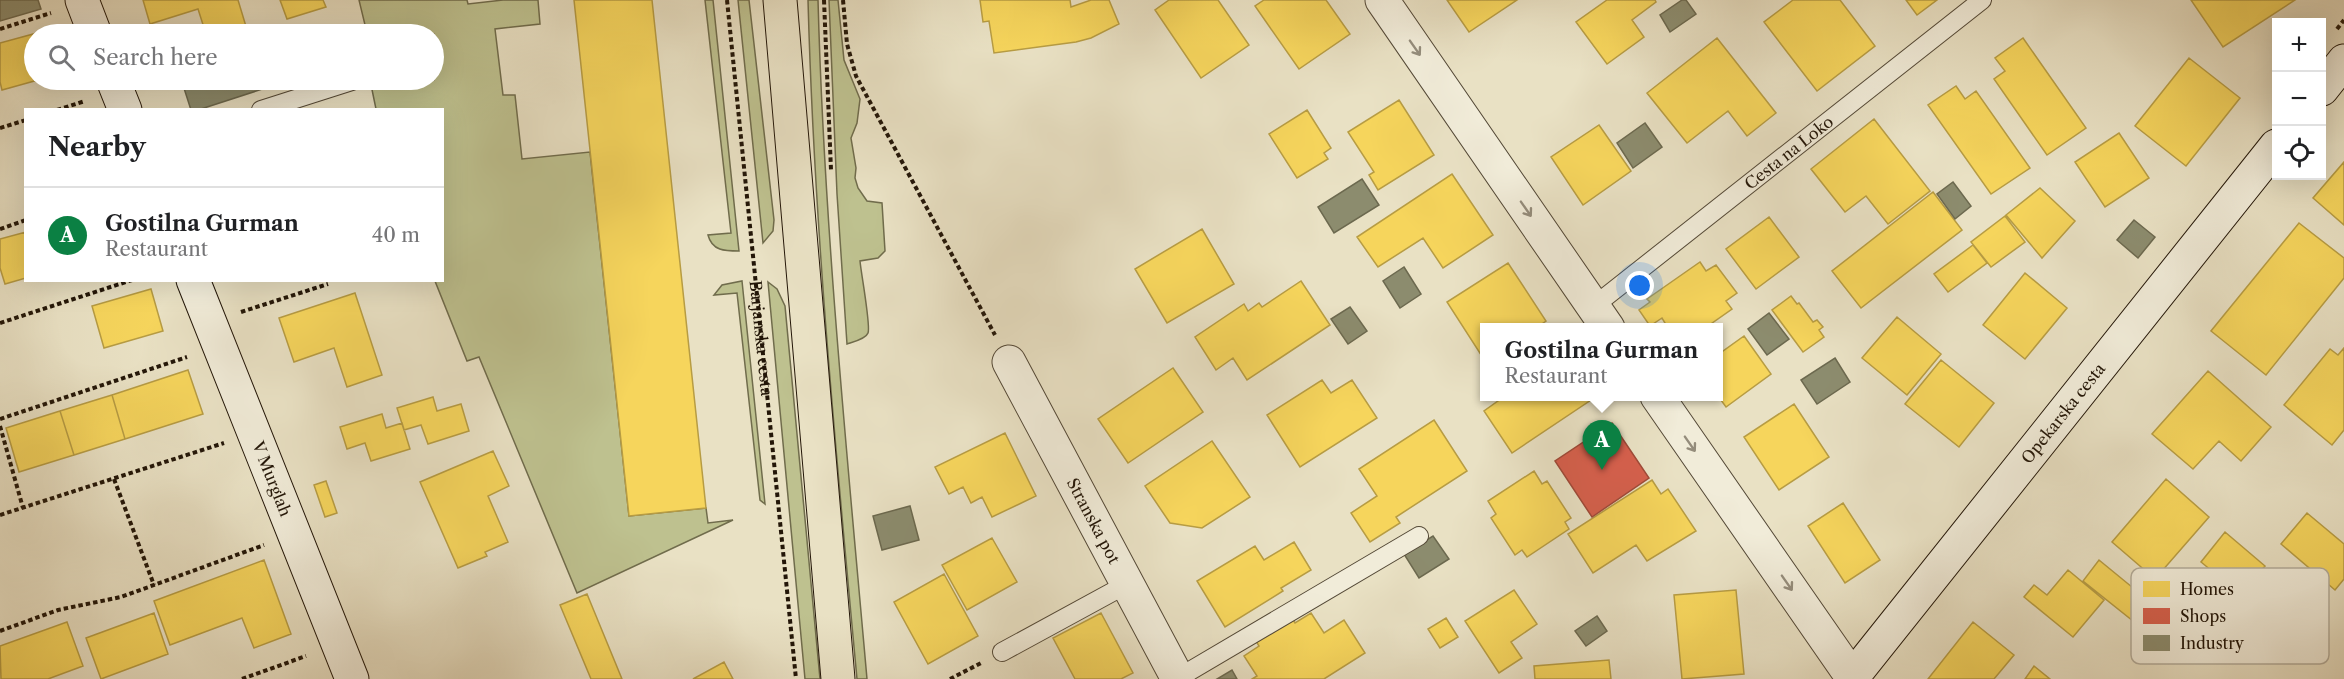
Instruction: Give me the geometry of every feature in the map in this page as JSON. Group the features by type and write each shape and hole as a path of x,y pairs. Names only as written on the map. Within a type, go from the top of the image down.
{"main road":[{"path":"780,0 838,679"}],"street":[{"name":"Cesta na Loko","path":"1382,0 1601,317"},
{"path":"82,1 91,24"},
{"path":"2326,84 2344,61"},
{"path":"117,90 124,108"},
{"name":"Opekarska cesta","path":"1851,678 2272,152"},
{"name":"V Murglah","path":"194,282 352,679"},
{"name":"Stranska pot","path":"1009,362 1178,679"},
{"path":"1660,401 1851,678"}],"lane":[{"name":"Cesta na Loko","path":"1601,317 1982,0"},
{"path":"267,108 324,90"},
{"path":"1178,679 1419,536"},
{"path":"1002,652 1127,584"}],"path":[{"name":"Barjanska cesta","path":"727,0 796,679"},
{"path":"843,0 850,58 868,102 1009,362"},
{"path":"0,29 82,1"},
{"path":"0,128 24,121"},
{"path":"0,229 24,221"},
{"path":"0,323 126,282"},
{"path":"0,419 214,334 328,284"},
{"path":"0,426 23,508"},
{"path":"0,515 253,432"},
{"path":"114,479 154,585"},
{"path":"0,631 58,610 121,597 294,533"},
{"path":"242,679 338,644"},
{"path":"950,679 1002,652"}],"green space":[{"path":"359,0 467,0 468,4 503,0 538,0 540,24 495,29 503,95 515,95 522,159 590,152 629,516 706,508 708,523 733,520 577,593 479,357 467,361 435,282 444,282 444,108 376,108 372,90 444,90 444,24 365,24"},
{"path":"705,0 713,0 739,251 716,247 708,235 731,233"},
{"path":"738,0 749,0 774,220 773,231 763,243"},
{"path":"808,0 818,0 831,255 867,679 857,679 834,425 815,170"},
{"path":"829,0 838,0 844,60 860,99 857,123 851,138 856,168 855,178 858,188 867,201 882,203 885,251 878,258 860,261 869,328 867,335 862,339 847,344 837,194"},
{"path":"742,281 765,504 760,500 737,293 714,295 722,285"},
{"path":"768,282 777,289 785,306 820,679 805,679"}],"building: Homes":[{"path":"143,0 238,0 245,24 203,24 198,9 150,24"},
{"path":"280,0 323,0 326,7 287,19"},
{"path":"574,0 652,0 706,508 629,516"},
{"path":"980,0 1070,0 1071,7 1091,0 1109,0 1119,24 1091,38 1076,42 994,53 989,21 983,22"},
{"path":"1169,0 1218,0 1249,45 1201,78 1155,10"},
{"path":"1264,0 1326,0 1350,34 1299,69 1255,6"},
{"path":"1447,0 1517,0 1469,32"},
{"path":"1607,0 1655,0 1656,2 1632,20 1644,37 1607,64 1576,22"},
{"path":"1793,0 1840,0 1875,46 1817,91 1764,22"},
{"path":"1906,0 1937,0 1917,15"},
{"path":"2191,0 2295,0 2223,47"},
{"path":"24,36 24,84 2,90 0,43"},
{"path":"1717,38 1776,113 1747,136 1728,111 1687,143 1647,93"},
{"path":"2023,38 2086,128 2047,155 1994,79 2005,71 1995,58"},
{"path":"2189,58 2240,98 2186,166 2135,126"},
{"path":"1956,86 1965,99 1976,91 2030,168 1991,194 1928,105"},
{"path":"1399,100 1434,155 1378,190 1369,175 1374,172 1348,132"},
{"path":"1307,110 1331,148 1324,153 1328,159 1297,178 1269,134"},
{"path":"1874,119 1930,191 1888,224 1866,196 1845,212 1811,169"},
{"path":"1599,125 1631,171 1583,205 1551,157"},
{"path":"2119,133 2149,178 2105,207 2075,162"},
{"path":"2344,162 2344,225 2313,198"},
{"path":"1452,174 1493,235 1443,268 1423,238 1378,267 1357,237"},
{"path":"2040,188 2075,221 2042,258 2006,215"},
{"path":"1933,192 1962,230 1861,308 1832,271"},
{"path":"2005,216 2025,242 1991,267 1971,242"},
{"path":"1769,217 1799,257 1756,289 1726,249"},
{"path":"2299,223 2344,258 2344,278 2266,375 2211,331"},
{"path":"1202,229 1234,284 1167,323 1135,269"},
{"path":"24,233 24,279 5,284 0,268 0,239"},
{"path":"1973,245 1987,263 1948,292 1934,274"},
{"path":"1700,262 1706,271 1716,265 1737,293 1726,301 1732,309 1712,323 1665,323 1662,318 1654,323 1648,323 1639,310 1650,302 1647,299"},
{"path":"1508,263 1546,321 1543,323 1480,323 1480,353 1447,302"},
{"path":"2025,273 2067,308 2025,359 1983,325"},
{"path":"1301,281 1330,325 1247,380 1233,358 1216,370 1195,337 1244,304 1248,311 1259,303 1262,307"},
{"path":"151,289 163,331 104,348 92,306"},
{"path":"355,293 382,375 347,387 334,348 294,362 279,318"},
{"path":"1791,296 1813,322 1817,320 1823,327 1819,330 1824,337 1803,352 1772,310"},
{"path":"1897,317 1941,354 1907,395 1862,358"},
{"path":"1744,336 1771,374 1726,407 1722,401 1723,351"},
{"path":"2344,348 2344,430 2332,445 2284,405 2330,349 2338,355"},
{"path":"1941,360 1994,403 1959,447 1905,404"},
{"path":"1173,368 1203,412 1128,463 1098,419"},
{"path":"188,370 203,414 125,439 112,395"},
{"path":"2208,371 2271,427 2241,461 2219,441 2193,469 2152,434"},
{"path":"1322,380 1331,393 1352,380 1377,418 1300,467 1267,415"},
{"path":"112,395 125,439 74,455 60,411"},
{"path":"433,397 437,411 461,404 469,431 428,444 421,425 404,430 397,408"},
{"path":"1498,401 1590,401 1512,453 1484,411"},
{"path":"1794,404 1829,457 1779,490 1744,437"},
{"path":"60,411 74,455 19,472 6,428"},
{"path":"382,414 386,428 402,423 410,449 371,461 365,443 347,449 340,427"},
{"path":"1434,420 1467,471 1396,517 1400,523 1370,542 1351,513 1377,496 1359,469"},
{"path":"1005,433 1036,496 992,517 982,497 971,503 963,487 949,494 935,467"},
{"path":"1212,441 1250,497 1202,528 1170,523 1145,486"},
{"path":"493,451 509,486 488,496 508,542 485,552 487,556 458,568 420,482"},
{"path":"1534,471 1542,484 1547,481 1571,518 1565,522 1569,529 1527,557 1522,550 1515,555 1491,518 1496,514 1488,501"},
{"path":"2166,479 2209,517 2165,568 2142,568 2112,542"},
{"path":"1652,480 1661,494 1668,489 1696,531 1647,561 1636,545 1593,573 1568,534"},
{"path":"326,481 337,513 325,517 314,485"},
{"path":"1843,503 1880,560 1845,583 1808,526"},
{"path":"2307,513 2344,544 2344,579 2335,590 2329,585 2329,568 2309,568 2281,544"},
{"path":"2225,532 2265,566 2263,568 2208,568 2201,562"},
{"path":"992,538 1017,582 967,610 942,565"},
{"path":"1294,542 1311,570 1281,588 1283,591 1225,627 1197,581 1255,546 1264,560"},
{"path":"264,560 291,634 254,648 242,618 170,645 154,601"},
{"path":"2099,560 2131,586 2131,619 2083,581"},
{"path":"2068,570 2104,600 2073,637 2024,597 2034,585 2047,595"},
{"path":"944,574 978,636 928,664 894,602"},
{"path":"1514,590 1537,624 1511,642 1522,658 1499,673 1465,621"},
{"path":"1736,590 1744,674 1682,679 1674,595"},
{"path":"587,594 622,679 591,679 560,605"},
{"path":"154,613 168,654 101,679 86,638"},
{"path":"1101,613 1133,673 1121,679 1075,679 1053,638"},
{"path":"1311,613 1324,633 1344,620 1365,653 1324,679 1252,679 1257,676 1244,656 1259,646 1256,641 1292,618 1295,623"},
{"path":"1446,618 1458,637 1440,648 1428,629"},
{"path":"67,622 83,666 48,679 1,679 0,646"},
{"path":"1973,622 2014,655 1994,679 1928,679"},
{"path":"1609,660 1611,679 1535,679 1534,666"},
{"path":"724,662 733,679 693,679"},
{"path":"2034,666 2050,679 2025,679"}],"building: Shops":[{"path":"1612,423 1649,478 1592,517 1555,461"}],"building: Industry":[{"path":"0,0 38,0 41,9 0,21"},
{"path":"1682,0 1686,0 1696,14 1670,32 1660,15"},
{"path":"185,90 259,90 204,108 190,108"},
{"path":"1645,123 1662,147 1633,168 1617,143"},
{"path":"1362,179 1379,205 1334,233 1318,207"},
{"path":"1953,182 1971,206 1955,219 1937,194"},
{"path":"2134,220 2155,237 2138,258 2117,240"},
{"path":"1404,267 1421,294 1400,308 1383,281"},
{"path":"1350,307 1367,331 1348,344 1331,319"},
{"path":"1769,313 1789,339 1767,355 1748,329"},
{"path":"1835,358 1850,382 1817,404 1801,380"},
{"path":"910,506 919,540 882,550 873,516"},
{"path":"1433,536 1449,559 1419,578 1404,554"},
{"path":"1597,616 1607,631 1586,646 1575,631"},
{"path":"1232,670 1237,679 1217,679"}],"place":[{"name":"Gostilna Gurman","path":"1602,470"}]}
